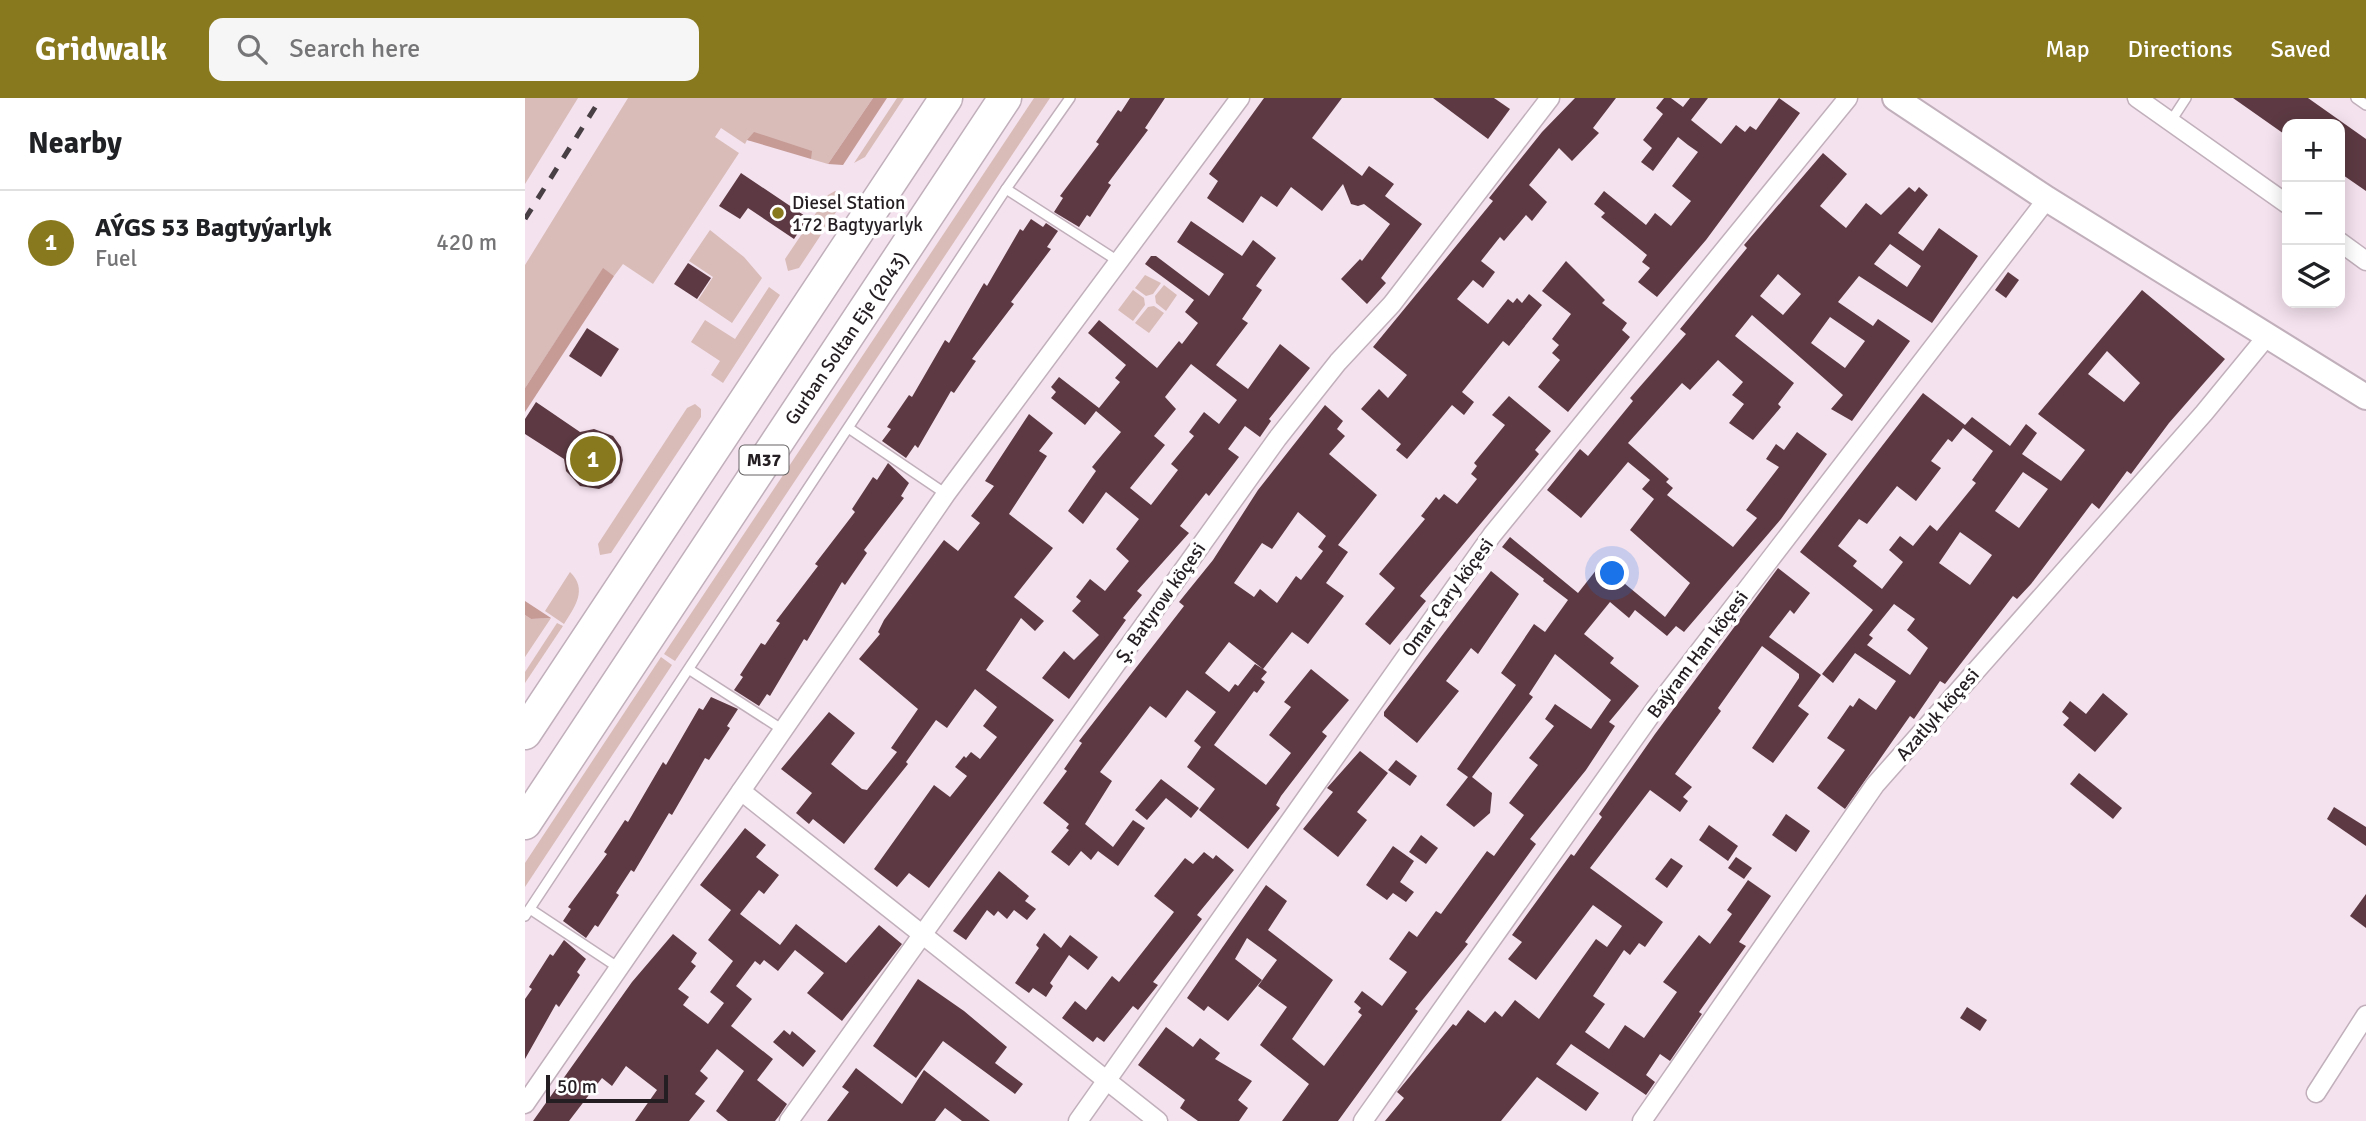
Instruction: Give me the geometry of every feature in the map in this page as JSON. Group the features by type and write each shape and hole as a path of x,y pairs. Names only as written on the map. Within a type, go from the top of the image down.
{"highway":[{"path":"751,391 792,294 922,98"},
{"path":"867,180 936,98"},
{"name":"M37","path":"525,733 946,98"},
{"name":"Gurban Soltan Eje (2043)","path":"525,823 1005,98"}],"street":[{"path":"525,1104 621,969 946,494 1240,98"},
{"name":"Ş. Batyrow köçesi","path":"789,1121 1277,439 1338,362 1392,304 1550,98"},
{"name":"Omar Çary köçesi","path":"1078,1121 1492,535 1849,98"},
{"path":"1895,98 2047,199 2366,397"},
{"path":"2137,98 2282,200"},
{"name":"Baýram Han köçesi","path":"1363,1121 1655,709 2047,199"},
{"path":"2344,245 2366,261"},
{"name":"Azatlyk köçesi","path":"1642,1121 1875,785 2204,412 2268,335"},
{"path":"741,791 1158,1121"},
{"path":"2316,1093 2366,1015"}],"lane":[{"path":"621,969 527,913 850,429 1006,189 1070,98"},
{"path":"2171,121 2186,98"},
{"path":"2356,98 2366,105"},
{"path":"1006,189 1118,261"},
{"path":"850,429 946,494"},
{"path":"689,670 783,730"}],"shaded area":[{"path":"525,98 578,98 525,184"},
{"path":"628,98 873,98 828,164 811,159 811,151 747,140 745,144 721,128 715,137 739,153 653,284 623,264 614,276 603,269 525,388 525,265"},
{"path":"873,98 887,98 843,165 828,164"},
{"path":"897,98 904,98 865,157 854,163"},
{"path":"1034,98 1050,98 675,661 664,654"},
{"path":"754,132 812,151 811,159 747,140"},
{"path":"835,191 842,195 842,203 799,268 788,271 785,259 828,195"},
{"path":"710,230 744,257 762,278 732,323 698,300 713,277 689,261"},
{"path":"603,268 614,276 525,412 525,388"},
{"path":"1145,275 1161,283 1153,294 1146,296 1135,288"},
{"path":"1164,285 1177,295 1166,311 1156,303 1155,296"},
{"path":"769,287 780,295 723,383 711,375 720,361 691,342 705,320 735,339"},
{"path":"1133,290 1144,298 1145,305 1133,321 1118,310"},
{"path":"1154,306 1164,313 1149,333 1135,323 1148,307"},
{"path":"695,404 701,409 701,417 611,553 600,555 598,544 687,408"},
{"path":"570,572 579,591 575,605 564,624 545,611"},
{"path":"525,601 551,618 531,619 525,615"},
{"path":"525,615 531,619 551,618 525,657"},
{"path":"557,623 563,626 525,683 525,672"},
{"path":"661,657 672,665 525,887 525,863"}],"building":[{"path":"1130,98 1165,98 1145,128 1148,130 1108,183 1111,185 1090,217 1087,215 1079,227 1054,212 1063,198 1060,196 1099,144 1096,142 1118,110 1121,112"},
{"path":"1264,98 1342,98 1312,138 1362,176 1369,166 1394,184 1385,196 1422,224 1381,278 1386,283 1367,304 1341,279 1360,259 1362,261 1390,224 1364,204 1351,204 1343,184 1322,211 1291,187 1277,207 1261,196 1243,223 1207,198 1218,181 1209,174"},
{"path":"1433,98 1494,98 1510,109 1488,139"},
{"path":"1575,98 1616,98 1593,128 1599,133 1572,161 1559,148 1529,185 1547,202 1532,221 1526,215 1504,241 1500,237 1481,261 1495,272 1483,288 1473,280 1457,299 1488,324 1508,299 1513,303 1517,298 1522,303 1529,294 1542,305 1509,346 1503,341 1462,392 1474,402 1464,415 1452,405 1407,459 1396,450 1401,444 1361,409 1379,389 1388,398 1407,375 1373,347 1493,201 1489,198 1542,132"},
{"path":"1664,98 1671,98 1683,107 1690,98 1708,98 1691,120 1721,144 1736,125 1745,132 1750,126 1756,130 1779,98 1800,113 1706,240 1657,297 1638,282 1650,268 1642,262 1647,255 1601,217 1605,213 1594,204 1604,191 1646,225 1655,213 1671,226 1691,201 1672,186 1698,152 1678,137 1653,171 1641,162 1652,148 1643,140 1663,114 1656,108"},
{"path":"2233,98 2308,98 2338,119 2282,119 2282,132"},
{"path":"2345,124 2366,139 2366,191 2345,176"},
{"path":"1823,153 1847,174 1820,206 1846,228 1866,203 1881,215 1909,187 1915,192 1919,187 1928,195 1898,233 1923,251 1939,228 1978,256 1932,323 1859,276 1838,302 1873,326 1878,319 1910,341 1852,421 1831,409 1843,395 1752,315 1735,336 1794,383 1778,404 1781,407 1753,440 1729,423 1744,404 1732,395 1743,382 1718,360 1690,390 1682,383 1628,443 1669,479 1666,482 1673,488 1667,495 1733,547 1757,518 1746,510 1779,467 1766,459 1776,444 1784,450 1797,432 1827,454 1781,519 1684,632 1676,626 1667,636 1635,610 1629,618 1610,602 1584,634 1614,658 1610,663 1639,686 1609,722 1615,726 1586,770 1530,839 1536,844 1465,942 1468,944 1415,1009 1418,1011 1338,1121 1282,1121 1309,1084 1260,1045 1287,1007 1258,986 1277,960 1247,938 1235,959 1262,980 1228,1021 1208,1006 1204,1011 1187,998 1266,885 1287,901 1268,930 1333,980 1292,1039 1324,1066 1362,1015 1358,1012 1361,1008 1354,1002 1362,991 1382,1006 1407,972 1389,959 1409,931 1417,937 1436,911 1441,914 1487,851 1494,856 1524,815 1509,803 1538,765 1529,758 1554,726 1545,719 1555,704 1591,729 1611,700 1555,654 1529,694 1533,697 1472,777 1492,793 1490,813 1474,827 1446,805 1468,777 1457,769 1516,685 1501,673 1534,624 1545,632 1568,600 1543,581 1544,579 1502,547 1510,537 1578,593 1601,564 1665,617 1690,583 1630,530 1654,499 1642,489 1650,480 1628,462 1581,518 1547,490 1580,449 1588,456 1633,401 1630,398 1686,334 1680,329 1747,248 1744,245","holes":["1890,244 1921,266 1907,287 1874,264","1778,274 1801,294 1783,315 1760,296","1830,317 1865,341 1845,368 1811,343"]},
{"path":"741,173 808,218 794,239 748,208 740,219 719,206"},
{"path":"1031,219 1043,227 1046,223 1058,231 1047,247 1051,249 972,359 976,361 954,393 951,391 918,448 915,445 906,458 882,441 891,429 887,427 909,395 912,397 945,340 949,343 984,283 987,286 1020,229 1023,231"},
{"path":"1191,221 1242,256 1253,240 1276,258 1256,286 1262,290 1242,319 1248,323 1216,365 1248,389 1280,344 1310,368 1269,419 1271,421 1260,437 1245,426 1228,449 1239,457 1209,496 1206,493 1180,526 1189,533 1137,591 1142,595 1123,618 1126,620 1069,699 1042,678 1064,651 1074,660 1099,635 1072,611 1081,601 1076,597 1090,579 1105,591 1129,561 1116,549 1139,519 1106,492 1083,524 1068,511 1096,471 1092,467 1121,432 1096,411 1085,425 1051,398 1056,392 1051,387 1059,377 1099,408 1120,382 1115,378 1126,365 1088,333 1099,320 1157,368 1179,341 1182,344 1198,323 1185,312 1194,300 1145,264 1151,256 1156,256 1209,296 1224,274 1177,242","holes":["1191,364 1237,400 1219,424 1204,412 1189,432 1194,436 1171,464 1178,470 1151,505 1130,488 1165,445 1154,436 1176,409 1165,397"]},
{"path":"1566,261 1605,300 1602,303 1627,323 1622,330 1630,337 1568,412 1538,387 1560,360 1552,353 1559,345 1552,339 1571,314 1542,291"},
{"path":"688,263 711,278 697,299 674,284"},
{"path":"2008,272 2019,280 2006,298 1995,290"},
{"path":"2142,290 2225,359 2169,423 2131,474 2127,471 2099,509 2092,503 2031,584 2017,599 2013,596 1945,684 1940,681 1914,719 1910,716 1845,809 1817,788 1845,750 1827,738 1850,705 1853,707 1859,698 1876,710 1896,681 1855,653 1833,683 1822,674 1873,610 1800,552 1923,393 1965,425 1972,417 2010,446 2026,424 2037,433 2022,454 2061,481 2085,450 2038,414","holes":["2107,351 2140,383 2124,402 2088,374","1963,428 1993,451 1972,480 1976,483 1937,531 1930,525 1913,546 1900,536 1889,550 1903,562 1882,589 1853,566 1857,561 1838,546 1859,519 1867,524 1897,486 1916,501 1941,468 1931,461 1948,439 1952,442","2023,472 2048,489 2019,528 1995,511","1960,532 1992,555 1970,585 1939,563","1894,604 1915,619 1907,630 1928,648 1910,675 1867,645 1873,638 1869,635"]},
{"path":"587,328 619,349 601,377 569,356"},
{"path":"1509,396 1551,431 1535,450 1539,454 1420,596 1426,601 1390,645 1365,624 1395,588 1379,574 1425,519 1421,516 1436,497 1439,500 1444,494 1457,504 1477,479 1471,474 1477,466 1474,463 1505,425 1492,415"},
{"path":"536,402 580,432 594,429 613,436 621,447 623,460 620,473 612,483 599,489 580,486 566,471 564,459 525,434 525,419"},
{"path":"1325,405 1343,421 1337,429 1345,436 1329,454 1377,495 1338,545 1348,552 1326,583 1344,596 1308,644 1292,632 1263,669 1267,672 1261,679 1265,682 1257,693 1254,691 1214,745 1266,785 1291,753 1269,735 1291,707 1284,702 1311,669 1349,700 1322,732 1327,736 1281,796 1276,805 1280,808 1248,849 1199,810 1215,789 1187,767 1201,747 1194,741 1216,712 1187,690 1166,718 1150,706 1100,772 1112,781 1085,824 1113,847 1133,820 1145,828 1118,866 1098,851 1091,860 1081,851 1069,866 1051,852 1069,830 1066,828 1069,824 1043,803 1067,771 1064,769 1082,743 1079,741 1184,606 1179,602 1213,560 1258,490","holes":["1298,512 1326,536 1318,547 1323,551 1301,580 1296,576 1277,603 1260,589 1254,597 1234,583 1262,543 1272,549","1229,642 1263,669 1255,664 1238,686 1235,684 1229,692 1205,673"]},
{"path":"1029,414 1053,433 1039,451 1047,456 1009,514 1053,548 1014,597 1044,621 1035,631 1021,618 986,670 1054,720 929,888 909,873 897,887 874,869 934,785 950,797 967,776 955,767 971,752 980,759 997,737 983,726 997,707 975,689 947,728 936,720 906,762 908,764 844,844 813,819 809,824 796,813 812,793 781,769 829,712 855,733 831,764 862,789 867,790 897,752 891,748 918,709 859,659 880,634 878,632 884,620 944,540 958,551 980,523 971,516 994,486 985,481"},
{"path":"888,463 909,483 901,496 904,498 864,550 867,553 845,585 842,582 770,696 767,694 759,706 734,690 743,677 740,675 761,643 765,645 780,623 776,621 855,512 852,509 873,477 877,480"},
{"path":"1778,568 1810,593 1794,614 1790,610 1769,637 1821,675 1798,706 1809,714 1773,763 1752,748 1799,678 1799,674 1762,646 1718,708 1721,711 1675,774 1692,787 1683,797 1688,801 1680,812 1650,790 1590,868 1663,922 1645,947 1639,943 1630,955 1624,950 1593,996 1605,1004 1585,1032 1609,1049 1625,1025 1644,1038 1677,992 1663,982 1699,935 1710,944 1732,914 1727,910 1748,880 1771,896 1739,942 1746,946 1699,1012 1702,1014 1670,1061 1660,1054 1646,1075 1655,1082 1646,1095 1571,1044 1556,1064 1599,1093 1586,1111 1537,1077 1501,1121 1385,1121 1404,1098 1397,1092 1453,1024 1456,1026 1468,1010 1485,1023 1495,1011 1502,1017 1515,1000 1539,1019 1596,939 1607,947 1622,926 1593,905 1536,980 1508,959 1522,942 1512,935 1571,854 1574,856 1602,817 1599,814 1655,734"},
{"path":"1491,571 1519,594 1478,654 1471,648 1446,681 1459,691 1417,743 1384,716 1384,712"},
{"path":"2103,693 2128,714 2095,752 2063,725 2069,718 2062,712 2070,701 2086,714"},
{"path":"711,697 738,709 727,726 730,728 709,760 705,758 672,815 669,813 634,872 631,870 616,893 619,895 598,927 595,925 586,938 563,921 571,909 568,907 607,854 604,852 625,820 628,822 663,762 666,765 699,708 703,710"},
{"path":"1360,751 1388,773 1357,812 1367,820 1338,857 1303,829 1333,792 1327,788"},
{"path":"1396,760 1417,776 1410,786 1388,770"},
{"path":"2079,773 2122,808 2113,819 2070,784"},
{"path":"1161,779 1199,808 1191,818 1166,798 1147,820 1135,810"},
{"path":"2334,807 2366,827 2366,846 2327,819"},
{"path":"1786,814 1810,831 1796,852 1772,835"},
{"path":"1709,825 1738,846 1728,861 1699,840"},
{"path":"745,828 766,845 756,857 779,875 764,894 759,890 740,914 780,945 796,924 846,963 879,925 902,944 842,1021 807,993 824,973 795,950 778,971 764,960 760,965 755,961 736,986 752,999 731,1026 773,1059 757,1080 787,1104 779,1116 775,1121 728,1121 716,1111 744,1071 717,1049 700,1071 708,1078 695,1094 705,1101 689,1121 635,1121 657,1090 626,1066 612,1086 602,1078 569,1121 533,1121 632,982 673,934 697,953 691,962 696,966 678,989 689,997 683,1005 708,1024 724,1003 710,992 733,961 708,940 731,910 700,885"},
{"path":"1421,835 1438,848 1426,864 1409,852"},
{"path":"1393,846 1414,861 1400,882 1414,892 1406,902 1393,893 1387,900 1366,885"},
{"path":"1204,852 1213,859 1216,855 1234,870 1197,915 1202,919 1153,982 1158,985 1138,1010 1133,1006 1104,1042 1097,1037 1093,1042 1062,1018 1075,1001 1086,1010 1112,976 1119,982 1174,912 1154,896 1185,858 1193,864"},
{"path":"1736,857 1752,868 1744,879 1728,868"},
{"path":"1671,858 1683,866 1667,888 1655,879"},
{"path":"999,871 1029,896 1025,901 1036,909 1027,920 1014,910 1007,919 998,911 994,916 987,910 966,940 953,931"},
{"path":"2366,894 2366,928 2350,916"},
{"path":"1044,933 1061,948 1070,935 1098,957 1088,970 1069,955 1050,983 1053,986 1046,997 1033,988 1029,993 1015,983 1039,948 1036,945"},
{"path":"564,940 586,959 577,972 580,975 559,1007 556,1004 525,1059 525,999 532,989 529,987 550,954 553,956"},
{"path":"918,979 964,1011 1007,1047 995,1063 1023,1084 1015,1094 943,1041 916,1078 873,1046"},
{"path":"1967,1007 1987,1020 1980,1031 1960,1018"},
{"path":"1166,1027 1193,1047 1200,1038 1220,1053 1215,1059 1252,1081 1238,1100 1248,1108 1239,1121 1198,1121 1180,1108 1185,1100 1138,1065"},
{"path":"784,1030 790,1035 792,1031 816,1051 803,1067 773,1042"},
{"path":"856,1068 902,1104 924,1070 990,1121 962,1121 945,1108 935,1121 827,1121 849,1092 842,1087"}],"railway":[{"path":"525,219 601,98"}],"place":[{"name":"Diesel Station 172 Bagtyyarlyk","path":"778,213"},
{"name":"AÝGS 53 Bagtyýarlyk","path":"593,459"}]}
